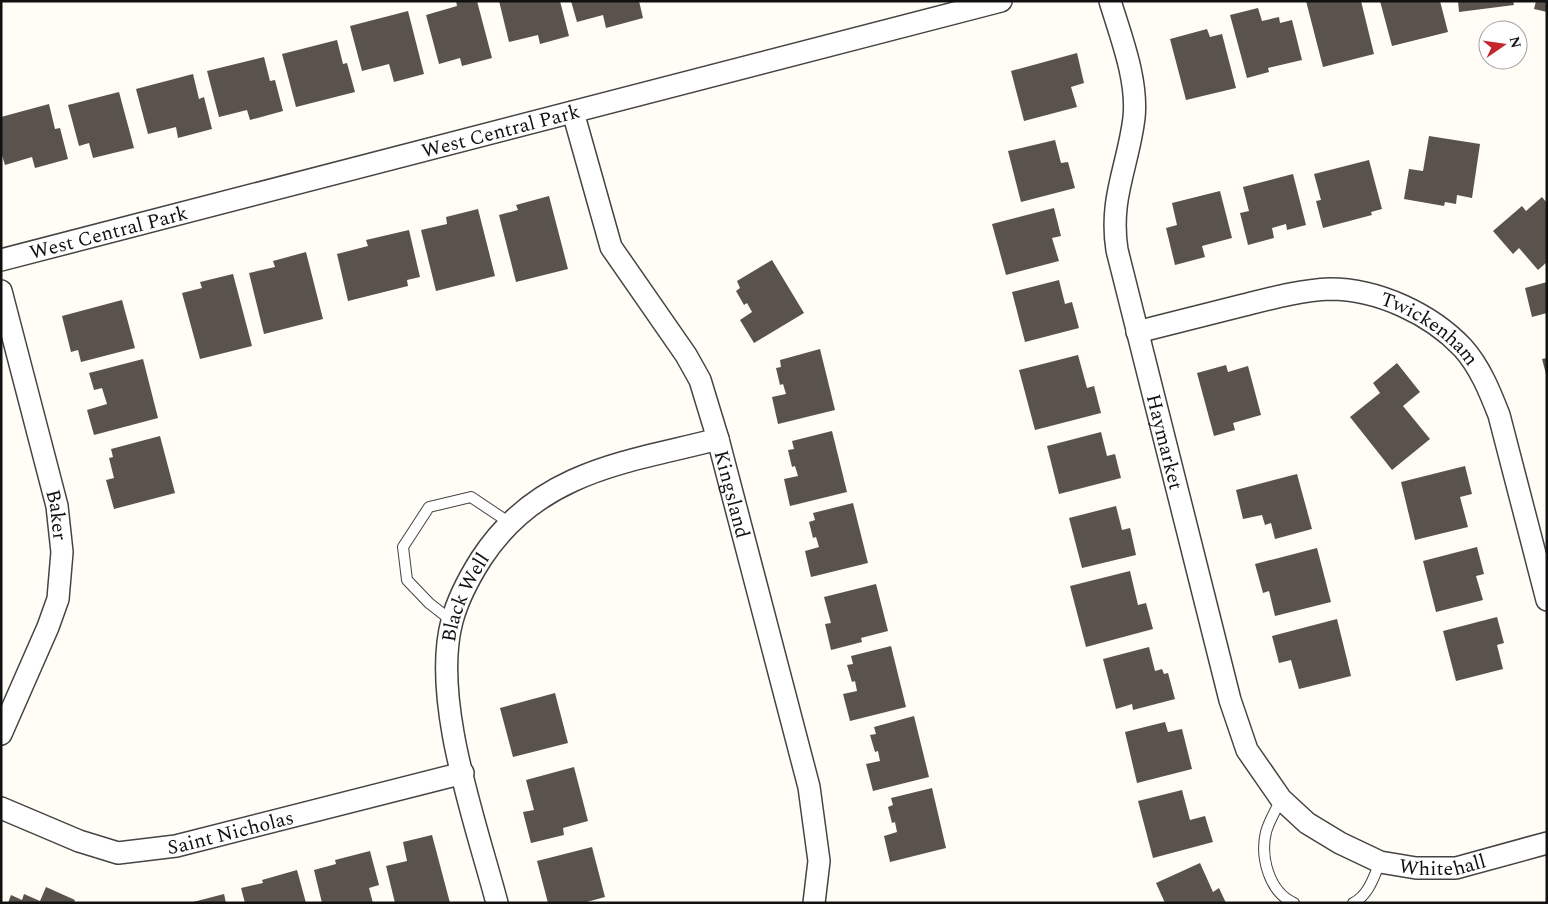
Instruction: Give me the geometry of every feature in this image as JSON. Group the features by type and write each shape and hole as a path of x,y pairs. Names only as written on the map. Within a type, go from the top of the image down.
{"street":[{"name":"West Central Park","path":"1,260 1001,1"},
{"name":"Haymarket","path":"1110,1 1134,96 1134,118 1115,204 1113,227 1137,332 1230,700 1247,750 1281,799 1307,823 1340,843"},
{"name":"Kingsland","path":"573,112 611,247 686,355 700,380 718,439 809,787 819,861 814,903"},
{"name":"Twickenham","path":"1137,332 1267,300 1330,290 1351,291 1387,299 1438,327 1463,348 1478,369 1493,399 1547,600"},
{"name":"Baker","path":"1,291 56,506 62,552 58,599 48,627 1,734"},
{"name":"Black Well","path":"497,903 451,723 447,692 452,622 463,590 491,544 510,523 552,490 600,470 718,439"},
{"name":"Saint Nicholas","path":"1,808 80,842 118,853 176,846 463,773"},
{"name":"Whitehall","path":"1340,843 1380,862 1416,868 1456,868 1547,843"}],"lane":[{"path":"452,622 429,603 407,580 403,547 429,507 471,497 510,523"},
{"path":"1281,799 1266,832 1265,859 1270,880 1284,898 1294,903"},
{"path":"1353,903 1358,900 1372,883 1380,862"}],"building":[{"path":"456,1 477,1 492,58 462,66 460,58 439,64 426,15 457,6"},
{"path":"499,1 560,1 569,36 540,44 538,35 509,42"},
{"path":"571,1 639,1 643,18 606,28 603,15 577,22"},
{"path":"1306,1 1361,1 1374,54 1323,67"},
{"path":"1380,1 1440,1 1448,32 1392,46"},
{"path":"1458,1 1513,1 1514,5 1459,12"},
{"path":"1536,1 1547,1 1547,12 1534,9"},
{"path":"1258,8 1262,21 1279,17 1280,23 1292,20 1302,60 1268,68 1269,72 1247,78 1230,15"},
{"path":"408,11 424,74 394,82 389,64 362,71 350,26"},
{"path":"1207,29 1210,37 1222,34 1236,88 1186,100 1170,39"},
{"path":"337,40 343,64 347,63 355,92 296,107 282,54"},
{"path":"1077,53 1084,83 1071,87 1077,107 1024,121 1011,71"},
{"path":"264,57 270,81 275,80 283,111 250,120 247,110 219,117 207,71"},
{"path":"193,74 199,99 204,97 212,129 178,138 176,127 148,134 136,89"},
{"path":"119,92 134,148 93,158 89,143 79,146 68,105"},
{"path":"49,104 55,129 60,128 68,159 35,168 32,157 5,165 1,152 1,117"},
{"path":"1429,136 1480,144 1472,198 1457,195 1456,204 1445,202 1444,206 1404,199 1409,169 1423,171"},
{"path":"1055,140 1061,163 1068,162 1075,188 1021,202 1008,151"},
{"path":"1369,160 1382,209 1371,212 1372,215 1323,228 1316,201 1321,200 1314,174"},
{"path":"1293,174 1306,225 1287,230 1286,224 1272,228 1274,238 1248,245 1240,213 1249,211 1243,187"},
{"path":"1220,191 1232,238 1202,246 1205,257 1175,265 1166,228 1177,225 1172,203"},
{"path":"549,196 568,269 516,282 499,215 518,210 516,205"},
{"path":"1542,197 1547,203 1547,262 1538,270 1519,248 1513,254 1493,231 1522,206 1526,211"},
{"path":"1054,208 1061,236 1052,238 1059,261 1006,275 992,224"},
{"path":"478,209 495,276 436,291 421,230 447,224 446,217"},
{"path":"409,230 420,277 407,280 408,286 348,301 337,254 368,246 366,240"},
{"path":"306,252 323,319 264,334 249,273 275,267 273,261"},
{"path":"772,260 804,313 754,343 740,320 752,312 747,303 744,305 736,291 740,288 737,281"},
{"path":"233,274 252,346 200,359 182,293 202,288 200,282"},
{"path":"1059,280 1065,304 1072,302 1079,328 1025,342 1012,292"},
{"path":"1547,282 1547,313 1532,317 1525,288"},
{"path":"122,300 135,348 81,362 78,350 71,352 62,316"},
{"path":"820,349 835,410 778,424 772,397 786,394 783,384 780,385 776,368 781,367 780,360"},
{"path":"1078,355 1087,388 1094,386 1101,413 1035,430 1019,370"},
{"path":"1547,358 1547,374 1546,374 1542,359"},
{"path":"143,359 158,418 94,435 87,410 107,404 102,388 94,390 89,373"},
{"path":"1397,363 1420,392 1403,406 1430,439 1392,470 1350,417 1380,393 1373,383"},
{"path":"1226,365 1228,372 1248,366 1261,415 1233,423 1235,430 1214,436 1197,373"},
{"path":"832,431 847,492 790,506 784,479 798,476 795,466 792,467 788,450 794,449 792,441"},
{"path":"1101,432 1107,456 1115,454 1121,478 1059,494 1047,446"},
{"path":"160,436 175,493 114,509 106,480 114,478 109,458 113,457 111,449"},
{"path":"1465,466 1472,494 1460,497 1468,527 1415,540 1401,482"},
{"path":"1297,474 1312,529 1275,539 1271,523 1265,525 1262,515 1243,519 1236,490"},
{"path":"853,503 868,563 811,577 805,551 819,547 816,537 813,538 809,522 815,520 813,513"},
{"path":"1116,506 1122,530 1130,528 1136,555 1082,568 1069,518"},
{"path":"1477,547 1484,574 1476,576 1483,600 1436,612 1423,561"},
{"path":"1317,548 1331,602 1275,616 1269,591 1263,593 1255,564"},
{"path":"1130,571 1138,605 1146,603 1153,629 1086,647 1070,586"},
{"path":"876,584 888,631 861,638 862,642 831,650 825,624 831,623 824,597"},
{"path":"1497,617 1504,643 1497,645 1503,669 1456,681 1443,631"},
{"path":"1337,619 1351,676 1299,689 1291,660 1279,663 1272,636"},
{"path":"891,646 906,707 850,721 843,694 857,691 855,681 852,682 847,665 853,664 851,656"},
{"path":"1149,647 1155,671 1162,669 1164,674 1168,673 1175,699 1133,710 1132,704 1116,709 1103,659"},
{"path":"555,693 568,743 513,757 500,708"},
{"path":"914,716 929,777 873,791 866,764 880,761 878,751 875,752 870,735 876,734 874,727"},
{"path":"1165,722 1168,732 1182,729 1192,769 1137,783 1125,732"},
{"path":"574,767 588,821 563,828 564,835 531,843 523,812 534,810 526,780"},
{"path":"932,788 946,848 890,862 884,836 897,832 895,822 892,823 888,807 893,805 891,798"},
{"path":"1182,790 1190,820 1205,816 1213,842 1153,858 1138,801"},
{"path":"432,835 450,903 395,903 386,866 407,861 403,842"},
{"path":"592,847 605,897 583,903 548,903 537,861"},
{"path":"370,851 379,885 369,888 373,903 322,903 314,870 336,864 335,860"},
{"path":"1200,863 1213,892 1219,888 1226,903 1165,903 1156,883"},
{"path":"297,870 306,903 245,903 241,888 263,883 262,880"},
{"path":"46,887 75,900 74,903 8,903 11,895 22,900 24,894 40,901"},
{"path":"224,894 226,903 193,903 193,902"}]}
